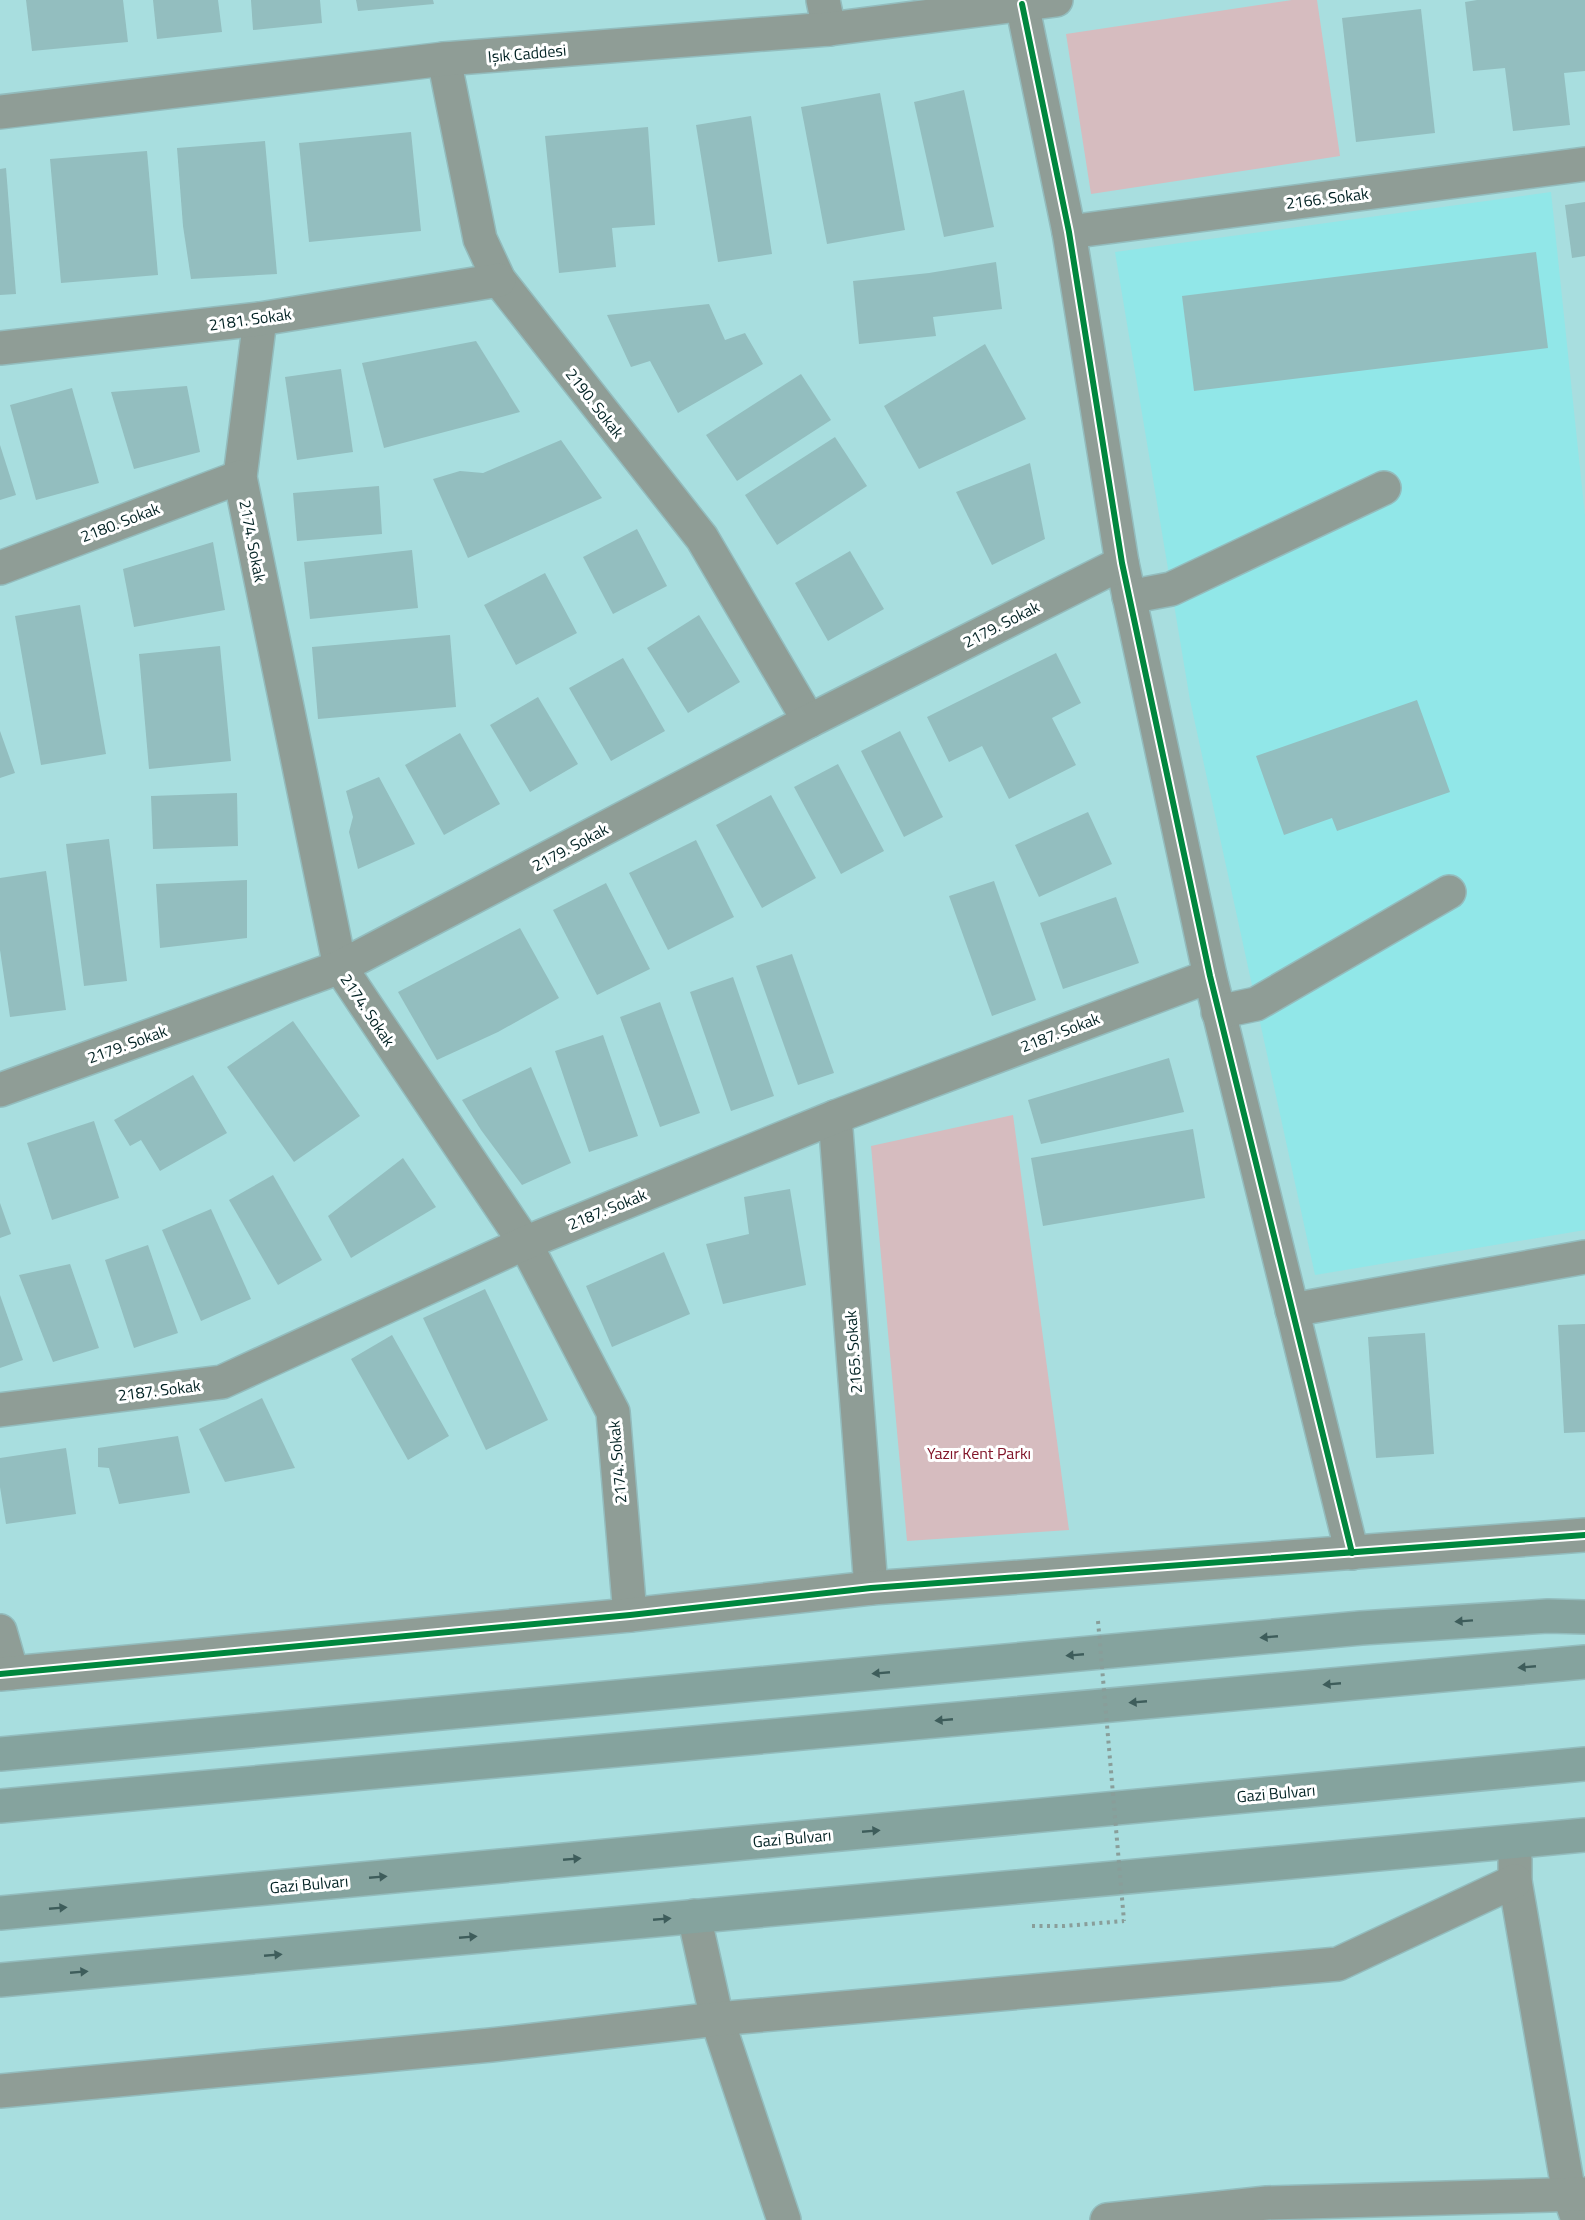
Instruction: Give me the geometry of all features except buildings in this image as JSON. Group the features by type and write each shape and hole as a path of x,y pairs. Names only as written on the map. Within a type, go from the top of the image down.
{"highway":[{"path":"0,1754 1361,1628 1548,1616 1585,1617"},
{"path":"0,1806 1585,1662"},
{"name":"Gazi Bulvarı","path":"0,1914 1585,1764"},
{"path":"0,1980 1585,1835"}],"street":[{"name":"Işık Caddesi","path":"0,112 826,14 1022,4 1056,0"},
{"path":"1022,4 1069,232 1129,597 1218,1012 1352,1553"},
{"name":"2190. Sokak","path":"444,59 480,239 499,280 702,538 809,721"},
{"name":"2166. Sokak","path":"1069,232 1585,164"},
{"name":"2181. Sokak","path":"0,348 260,319 499,280"},
{"name":"2174. Sokak","path":"260,319 240,477 340,968 525,1243 613,1412 630,1615"},
{"name":"2180. Sokak","path":"0,568 240,477"},
{"path":"1129,597 1171,589 1384,488"},
{"name":"2179. Sokak","path":"0,1090 340,968 809,721 1122,563"},
{"path":"1218,1012 1256,1004 1449,892"},
{"name":"2187. Sokak","path":"0,1410 222,1382 525,1243 835,1117 1210,976"},
{"name":"2165. Sokak","path":"835,1117 871,1588"},
{"path":"1292,1310 1585,1257"},
{"path":"0,1631 6,1673 630,1615 871,1588 1585,1535"},
{"path":"1107,2220 1267,2203 1577,2203 1515,1881 1516,1841"},
{"path":"0,2091 491,2045 717,2019 1338,1964 1515,1881"},
{"path":"694,1916 717,2019 784,2220"}],"path":[{"path":"1064,1926 1124,1921 1098,1621"}],"shaded area":[{"path":"1551,192 1585,516 1585,1230 1315,1275 1190,700 1115,252"}],"green space":[{"path":"1292,0 1317,0 1340,156 1091,194 1066,34"},
{"name":"Yazır Kent Parkı","path":"1013,1115 1069,1530 907,1541 871,1146"}],"cycle path":[{"path":"1022,4 1069,232 1122,563 1210,976 1352,1553"},
{"path":"0,1674 630,1615 871,1588 1585,1535"}]}
